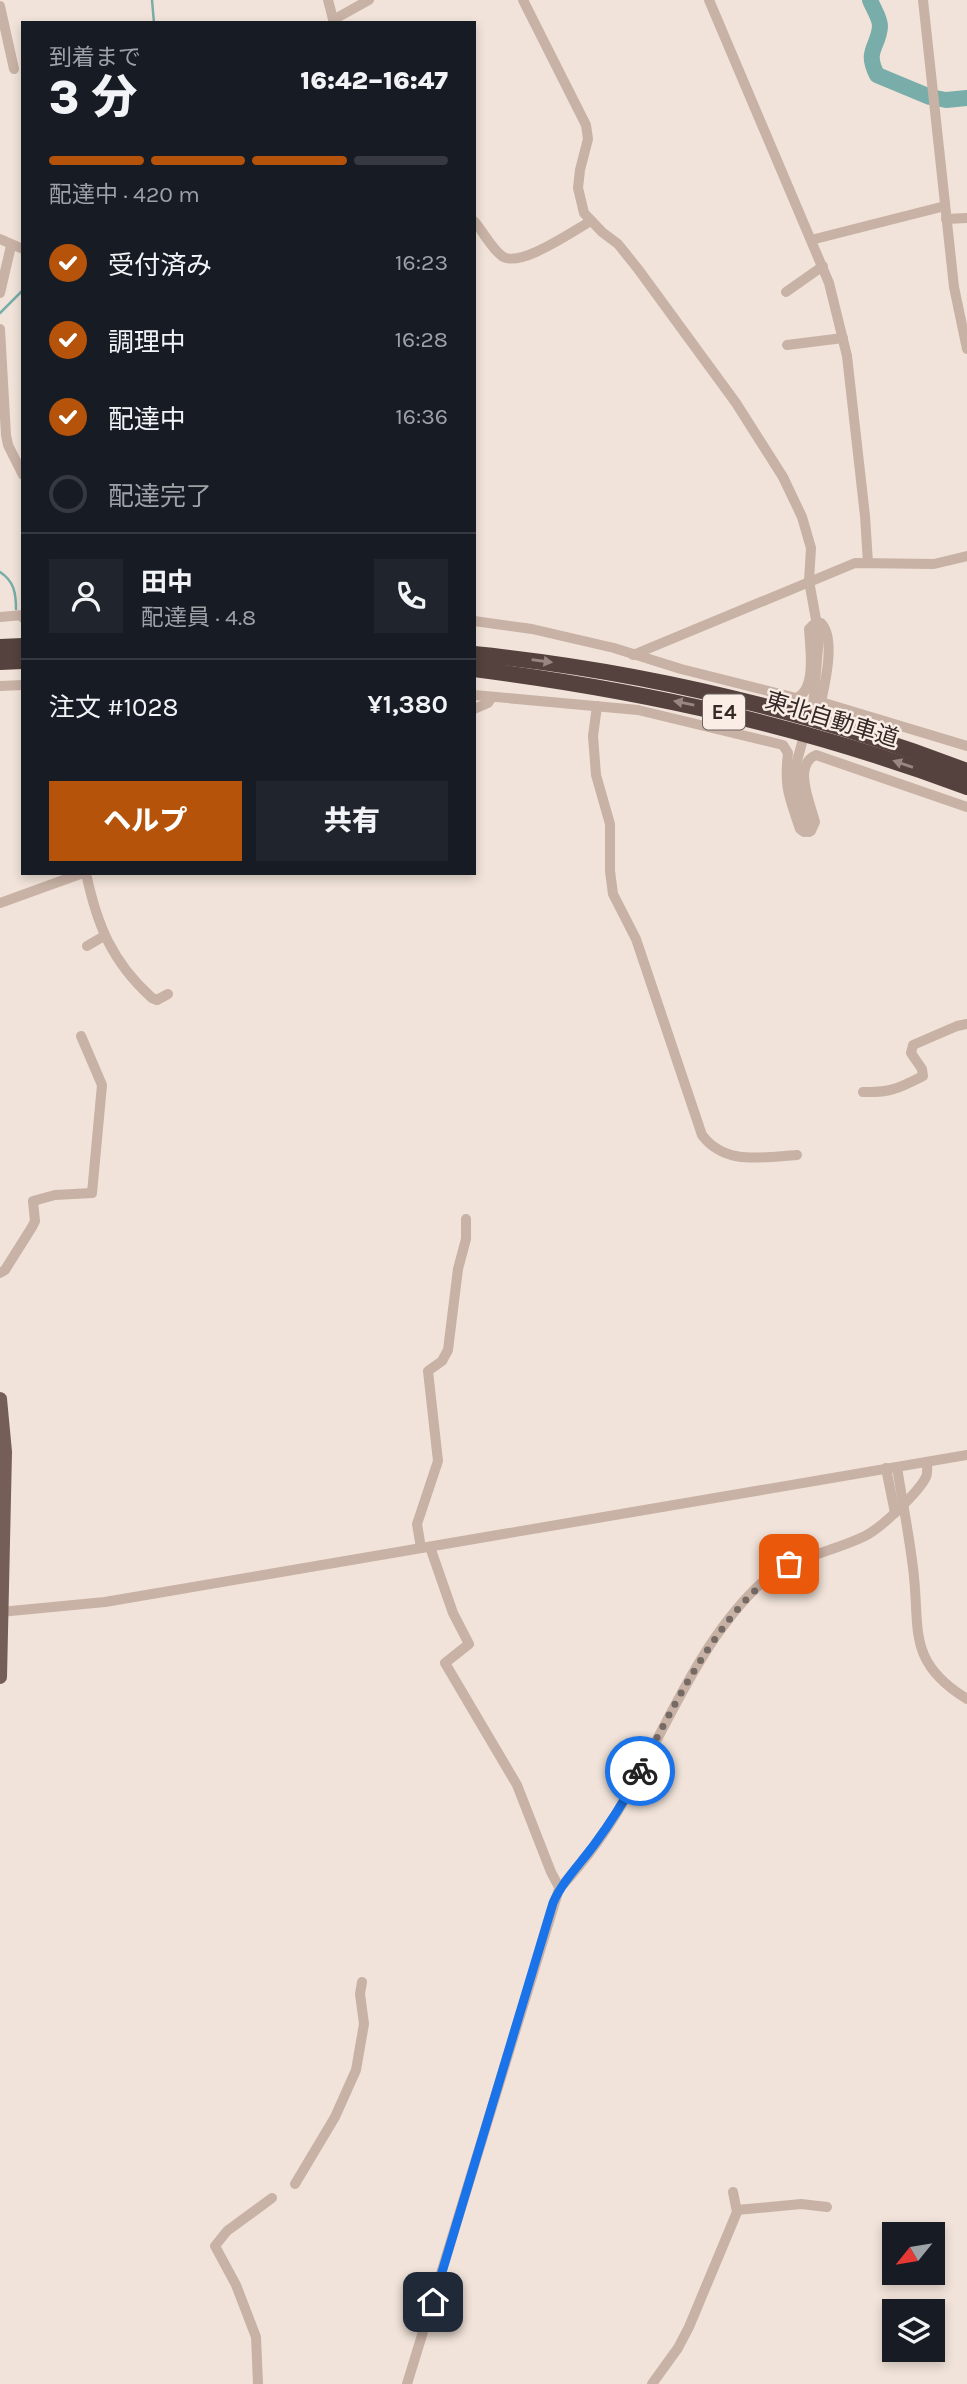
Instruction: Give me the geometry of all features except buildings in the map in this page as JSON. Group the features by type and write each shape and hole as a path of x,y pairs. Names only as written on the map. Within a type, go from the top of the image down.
{"highway":[{"path":"0,647 21,646"},
{"name":"東北自動車道","path":"476,653 588,668 744,701 879,739 967,771"},
{"path":"0,662 21,661"},
{"name":"東北自動車道","path":"476,669 570,681 744,716 877,755 967,787"}],"main road":[{"path":"0,1399 5,1452 0,1677"}],"street":[{"path":"328,0 334,21"},
{"path":"336,21 369,0"},
{"path":"523,0 586,125 588,138 578,188 581,207 591,221 618,244 639,269 729,393 783,477 809,538 809,580 817,623 818,654 813,707"},
{"path":"709,0 823,266 843,338 865,516 868,563"},
{"path":"923,0 954,287 967,349"},
{"path":"0,6 14,69"},
{"path":"811,240 945,206"},
{"path":"946,219 967,218"},
{"path":"476,224 501,255 517,260 591,221"},
{"path":"0,239 17,248 0,293"},
{"path":"786,292 823,266"},
{"path":"0,330 6,435 21,471"},
{"path":"787,345 843,338"},
{"path":"634,655 855,563 934,564 967,556"},
{"path":"0,617 21,615"},
{"path":"476,621 532,629 614,648 796,698 803,695 807,688 812,647 809,629 817,623"},
{"path":"817,623 826,628 828,642 827,672 821,702 967,746"},
{"path":"0,686 21,685"},
{"path":"476,695 638,710 783,745 788,752 785,779 787,790 800,829 809,832"},
{"path":"476,708 492,697"},
{"path":"597,706 593,736 596,775 610,824 613,894 636,939 702,1135 719,1150 738,1158 797,1155"},
{"path":"802,743 795,768 795,782 809,832"},
{"path":"809,832 816,822 804,775 809,759 816,755 967,807"},
{"path":"0,903 78,875"},
{"path":"85,875 104,936 126,972 152,999 157,1000 169,995"},
{"path":"87,946 104,936"},
{"path":"863,1092 894,1091 923,1076 922,1069 911,1053 913,1045 967,1024"},
{"path":"0,1273 5,1270 35,1221 33,1201 55,1195 92,1193 102,1085 81,1036"},
{"path":"466,1219 466,1239 457,1269 448,1350 442,1361 428,1371 439,1455 438,1467 417,1524 453,1613 469,1644 445,1663 517,1785 551,1872 560,1888"},
{"path":"1,1612 105,1602 967,1455"},
{"path":"407,2384 553,1903 560,1888 594,1845 630,1792 677,1702 714,1641 742,1603 765,1580 794,1561 867,1535 899,1509 926,1477 927,1461"},
{"path":"891,1468 914,1572 918,1641 934,1671 954,1691 967,1699"},
{"path":"295,2184 339,2109 356,2070 364,2024 360,1994 362,1982"},
{"path":"652,2384 678,2348 689,2327 737,2210 733,2192"},
{"path":"258,2384 256,2337 236,2285 215,2246 227,2231 272,2198"},
{"path":"737,2210 801,2204 827,2207"}],"waterway":[{"path":"152,0 154,21"},
{"path":"870,0 880,26 872,54 877,75 930,97 946,100 967,98"},
{"path":"0,313 21,292"},
{"path":"0,572 13,588 16,609"}],"way so far":[{"path":"640,1771 673,1708 730,1618 765,1580 789,1564"}],"route":[{"path":"433,2302 553,1903 559,1889 594,1845 630,1792 640,1771"}]}
